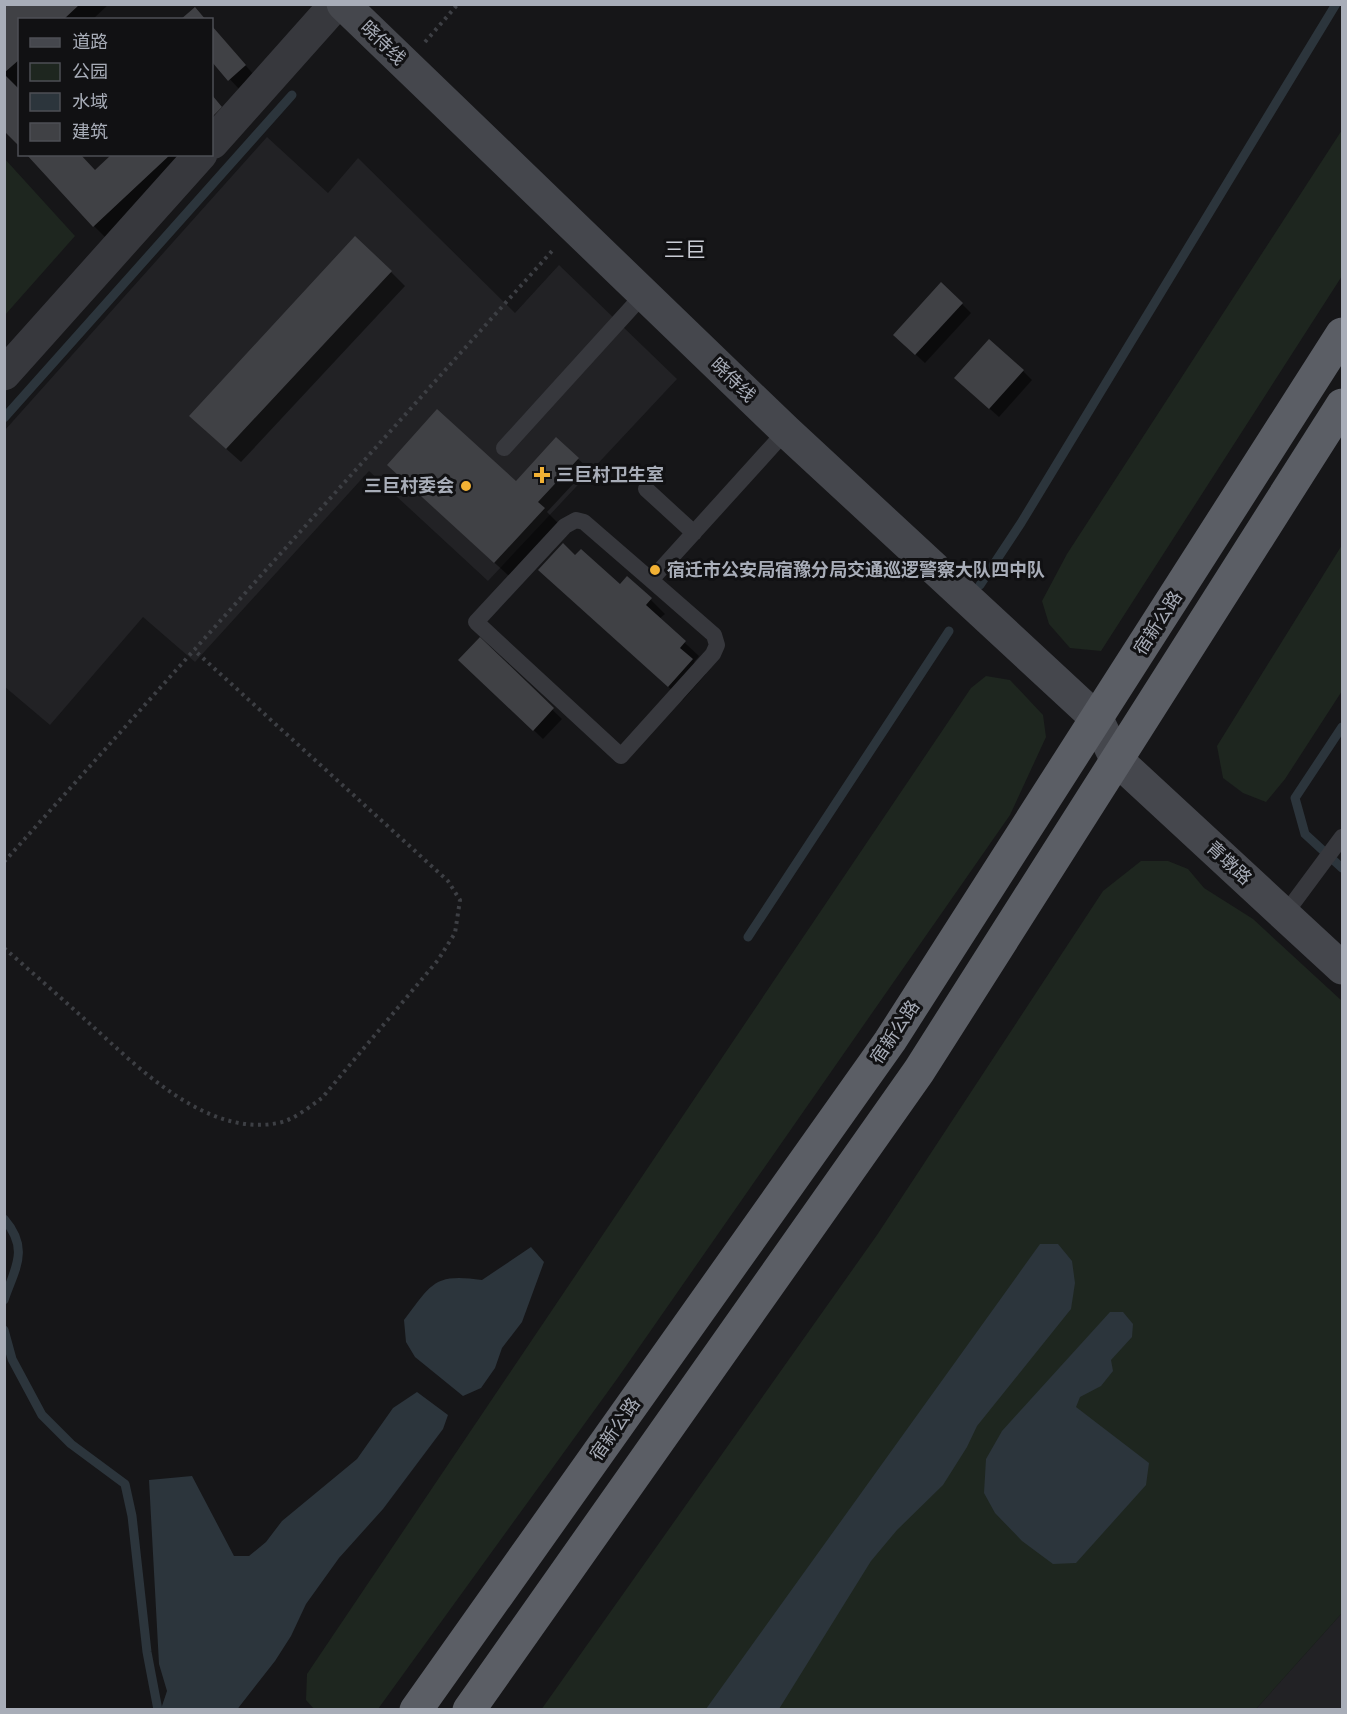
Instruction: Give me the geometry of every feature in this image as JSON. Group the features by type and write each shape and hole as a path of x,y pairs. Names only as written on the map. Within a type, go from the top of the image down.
{"highway":[{"name":"宿新公路","path":"416,1710 890,1041 1342,334"},
{"name":"宿新公路","path":"469,1710 919,1071 1342,405"}],"main road":[{"name":"晓侍线","path":"343,4 786,431 1097,720 1116,759"},
{"name":"青墩路","path":"1116,759 1342,968"}],"street":[{"path":"213,142 336,4"},
{"path":"4,374 199,156"}],"lane":[{"path":"504,448 643,295"},
{"path":"651,580 786,431"},
{"path":"646,489 694,533"},
{"path":"576,520 584,522 651,580 714,635 717,645 713,654 621,756 476,622 565,526 576,520"},
{"path":"1285,914 1339,841"}],"path":[{"path":"405,65 458,4"},
{"path":"4,862 573,228"},
{"path":"4,948 146,1074 178,1098 222,1119 250,1125 280,1123 303,1112 322,1098 438,960 455,933 460,900 448,881 194,650"}],"shaded area":[{"path":"267,137 328,193 358,158 515,313 559,265 677,379 488,581 369,471 195,662 143,617 50,725 5,687 5,430"},
{"path":"1342,1613 1342,1709 1256,1709"}],"green space":[{"path":"1342,130 1342,276 1101,651 1070,648 1049,624 1042,601 1067,554"},
{"path":"4,158 75,236 5,315 4,315"},
{"path":"1342,545 1342,691 1285,779 1266,802 1243,793 1223,778 1217,746"},
{"path":"986,676 1010,680 1043,715 1046,737 1010,815 617,1379 378,1709 314,1709 306,1700 307,1674 971,688"},
{"path":"1141,861 1168,861 1188,869 1204,888 1253,919 1342,1001 1342,1613 1256,1709 541,1710 877,1235 1103,891"}],"water":[{"path":"1040,1244 1058,1244 1072,1261 1075,1283 1071,1309 977,1426 967,1447 943,1485 897,1530 871,1561 779,1709 706,1709"},
{"path":"531,1247 544,1262 522,1322 502,1348 495,1368 481,1388 463,1396 415,1357 406,1342 404,1320 435,1284 453,1278 482,1280"},
{"path":"1110,1312 1123,1312 1133,1324 1132,1337 1111,1360 1113,1371 1101,1386 1080,1397 1076,1407 1149,1463 1146,1485 1076,1563 1053,1564 1022,1541 995,1513 984,1493 986,1459 1002,1431"},
{"path":"417,1392 448,1415 443,1429 383,1509 339,1558 306,1604 291,1636 275,1661 237,1710 161,1709 167,1691 159,1664 149,1480 192,1476 234,1556 249,1556 266,1542 282,1521 357,1459 393,1408"}],"building":[{"path":"4,4 80,4 65,18 18,18 18,61 4,73"},
{"path":"195,7 204,18 182,18"},
{"path":"213,27 246,65 228,81 213,63"},
{"path":"4,74 18,88 18,145 4,131"},
{"path":"213,96 222,107 213,116"},
{"path":"28,156 82,156 95,170 110,156 169,156 93,227"},
{"path":"355,236 392,271 226,449 189,416"},
{"path":"941,282 963,303 915,355 893,335"},
{"path":"989,339 1024,370 989,409 954,378"},
{"path":"437,409 516,481 556,437 579,458 538,502 545,508 494,563 387,465"},
{"path":"563,543 575,555 581,549 620,584 627,576 652,598 646,605 686,641 680,648 693,659 668,687 538,570"},
{"path":"480,637 554,708 533,731 458,660"}],"waterway":[{"path":"980,585 1021,523 1336,4"},
{"path":"4,418 292,95"},
{"path":"748,937 949,631"},
{"path":"1342,727 1295,798 1305,834 1342,868"},
{"path":"4,1219 17,1240 18,1249 16,1268 4,1300"},
{"path":"4,1330 12,1359 42,1415 71,1444 125,1484 132,1516 147,1652 158,1710"}],"place":[{"name":"三巨村卫生室","path":"542,475"},
{"name":"三巨村委会","path":"466,486"},
{"name":"宿迁市公安局宿豫分局交通巡逻警察大队四中队","path":"655,570"}],"district":[{"name":"三巨","path":"685,250"}]}
